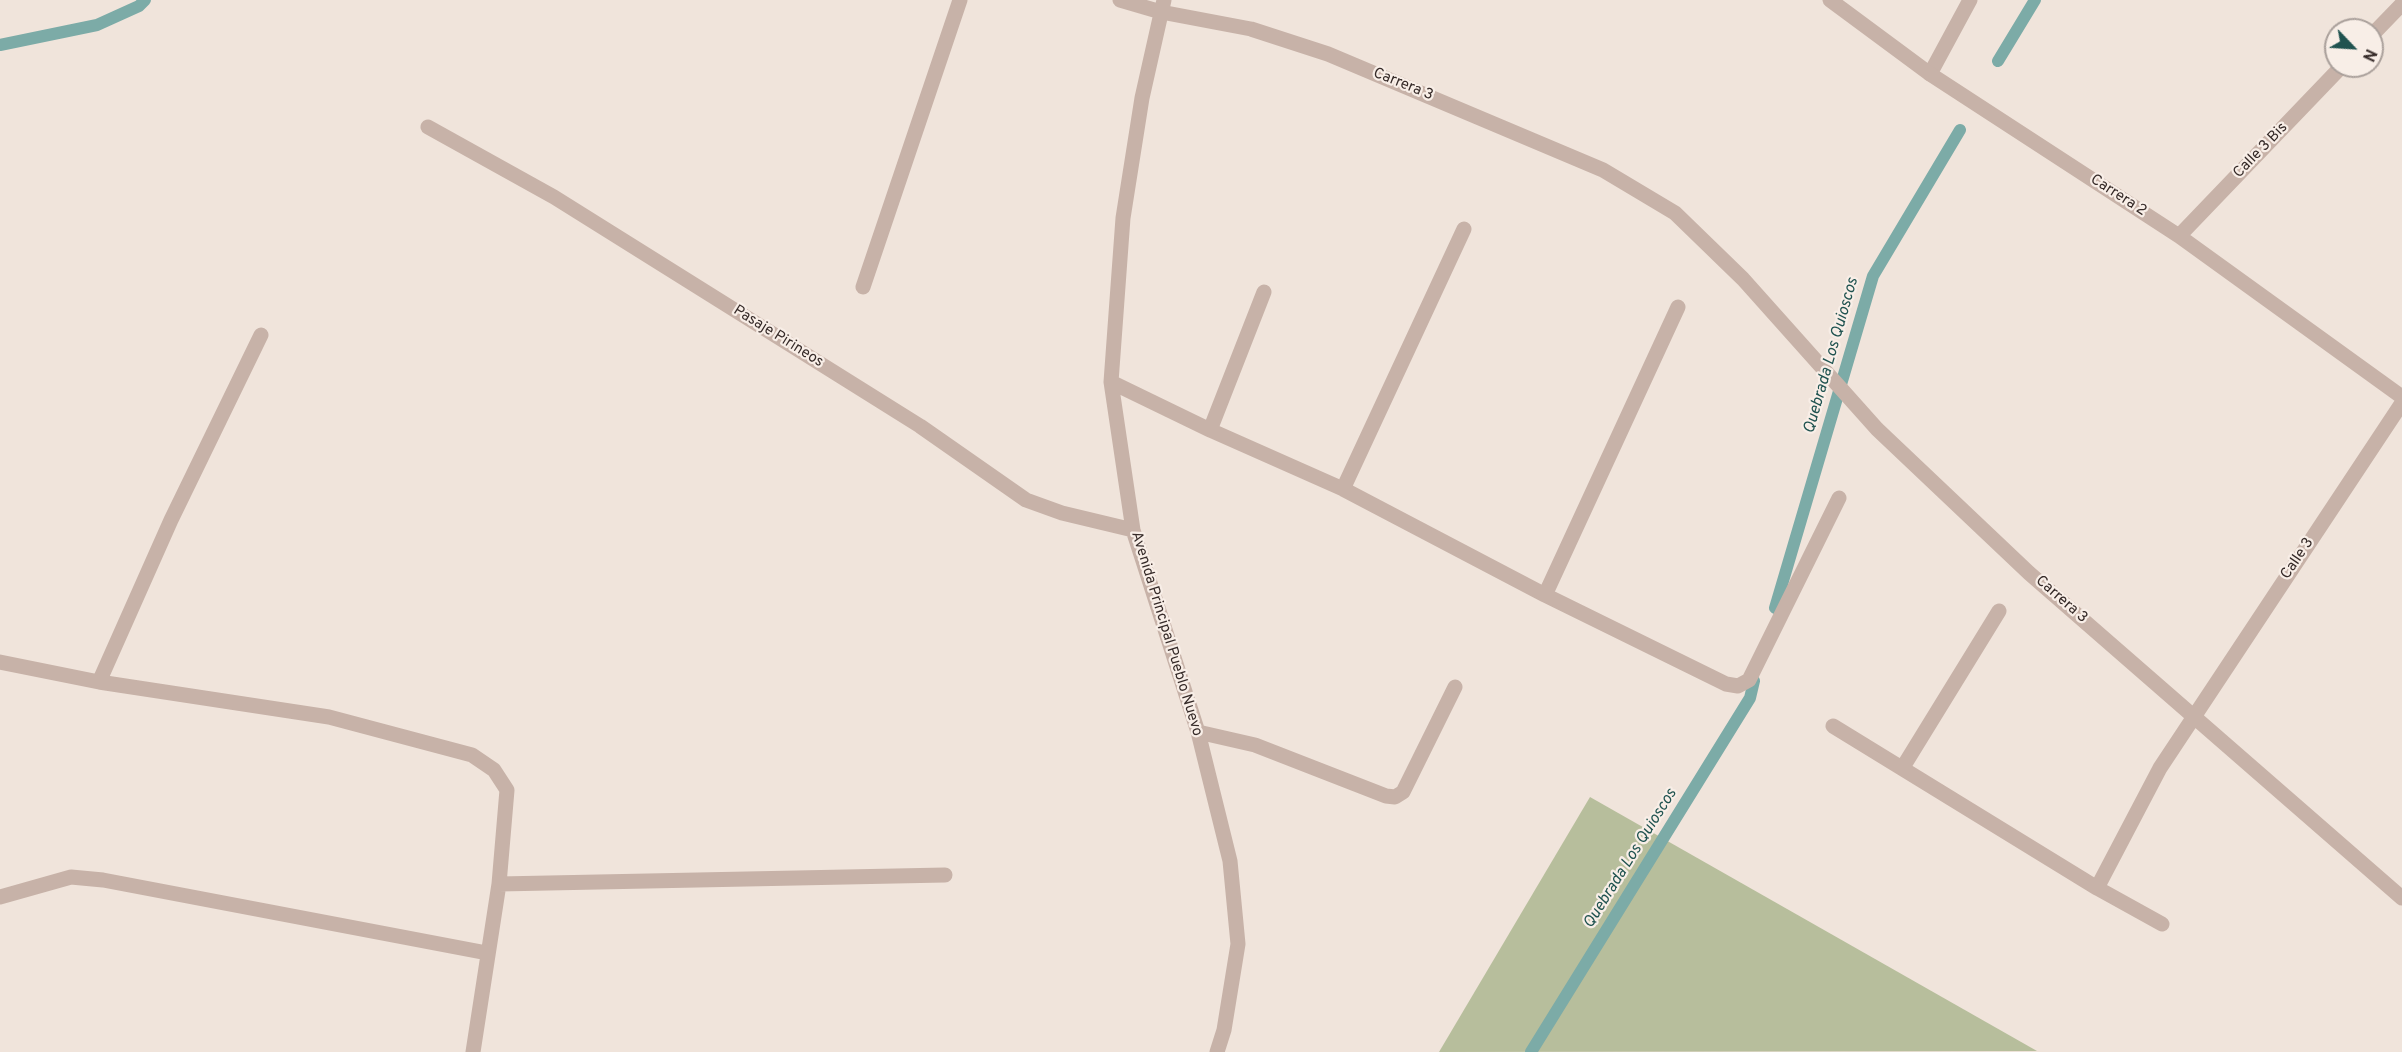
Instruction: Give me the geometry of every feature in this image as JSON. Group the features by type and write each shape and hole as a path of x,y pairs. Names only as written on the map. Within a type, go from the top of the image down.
{"street":[{"path":"863,287 960,0"},
{"name":"Carrera 3","path":"1120,0 1162,6 1251,29 1328,54 1593,166 1636,188 1675,213 1743,279 1877,429 2030,573 2402,898"},
{"name":"Carrera 2","path":"1830,0 1930,74 2179,236 2402,397"},
{"path":"1930,74 1971,0"},
{"path":"2384,23 2402,4"},
{"name":"Avenida Principal Pueblo Nuevo","path":"1162,6 1142,98 1123,218 1111,382 1133,530 1198,732 1230,861 1238,944 1224,1030 1217,1052"},
{"name":"Calle 3 Bis","path":"2179,236 2330,78"},
{"name":"Pasaje Pirineos","path":"428,127 574,209 920,426 1026,500 1062,513 1133,530"},
{"path":"1343,489 1464,230"},
{"path":"1210,430 1264,292"},
{"path":"1545,595 1678,307"},
{"path":"99,682 171,520 261,335"},
{"path":"1111,382 1210,430 1343,489 1545,595 1726,684 1738,686 1749,680 1839,498"},
{"name":"Calle 3","path":"2097,888 2160,768 2402,403"},
{"path":"1903,767 1999,611"},
{"path":"0,662 99,682 329,717 472,755 494,770 507,790 499,884 473,1052"},
{"path":"1198,732 1255,745 1386,796 1395,797 1403,792 1455,687"},
{"path":"1833,726 2097,888 2162,924"},
{"path":"499,884 945,875"},
{"path":"0,897 71,877 103,880 487,953"}],"green space":[{"path":"1590,797 2037,1051 1439,1052"}],"waterway":[{"path":"0,45 97,25 139,6 145,0"},
{"name":"Quebrada Los Quioscos","path":"1998,61 2035,0"},
{"name":"Quebrada Los Quioscos","path":"1775,608 1873,276 1960,130"},
{"name":"Quebrada Los Quioscos","path":"1531,1052 1750,698 1754,681"}]}
